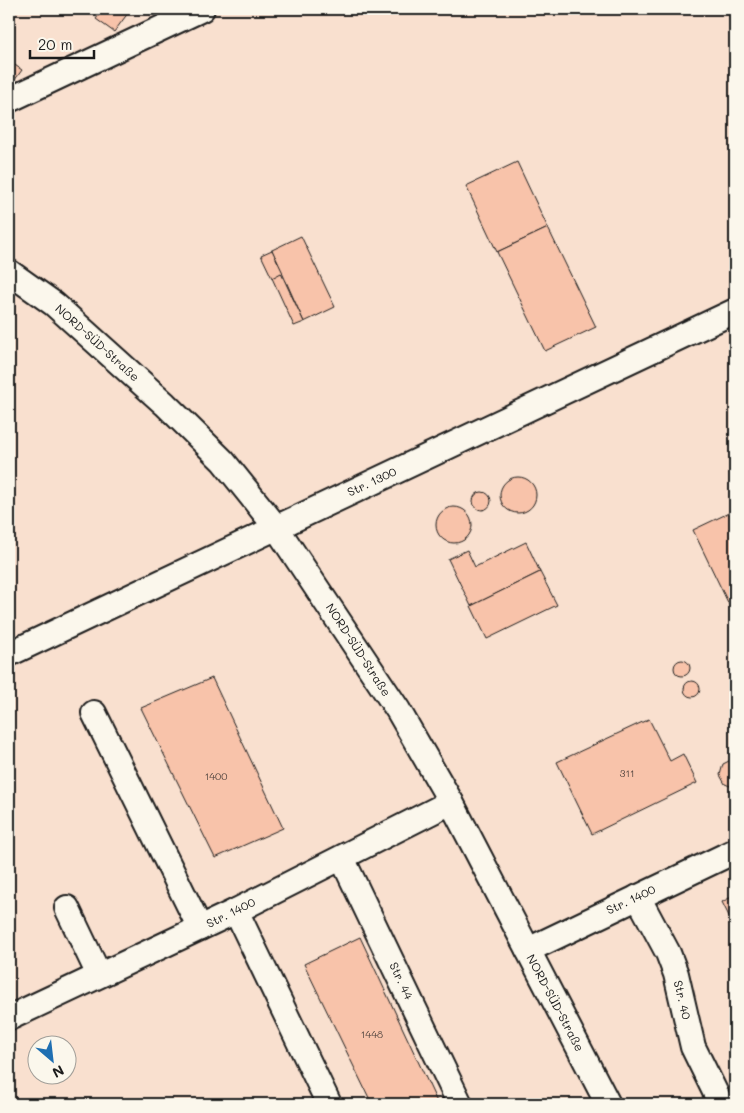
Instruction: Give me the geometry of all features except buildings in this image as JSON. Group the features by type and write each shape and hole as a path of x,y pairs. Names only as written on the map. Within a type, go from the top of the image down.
{"lane":[{"path":"9,100 202,9"},
{"name":"NORD-SÜD-Straße","path":"9,272 54,304 165,404 223,461 276,527 398,710 452,802 608,1104"},
{"name":"Str. 1300","path":"9,654 735,311"},
{"path":"94,713 200,928"},
{"name":"Str. 1400","path":"9,1018 236,911 452,802"},
{"name":"Str. 1400","path":"528,950 735,851"},
{"name":"Str. 44","path":"342,858 460,1104"},
{"name":"Str. 40","path":"638,897 668,953 676,974 693,1047 720,1104"},
{"path":"67,908 99,976"},
{"path":"236,911 329,1104"}],"shaded area":[{"path":"9,9 735,9 735,1104 9,1104"}]}
